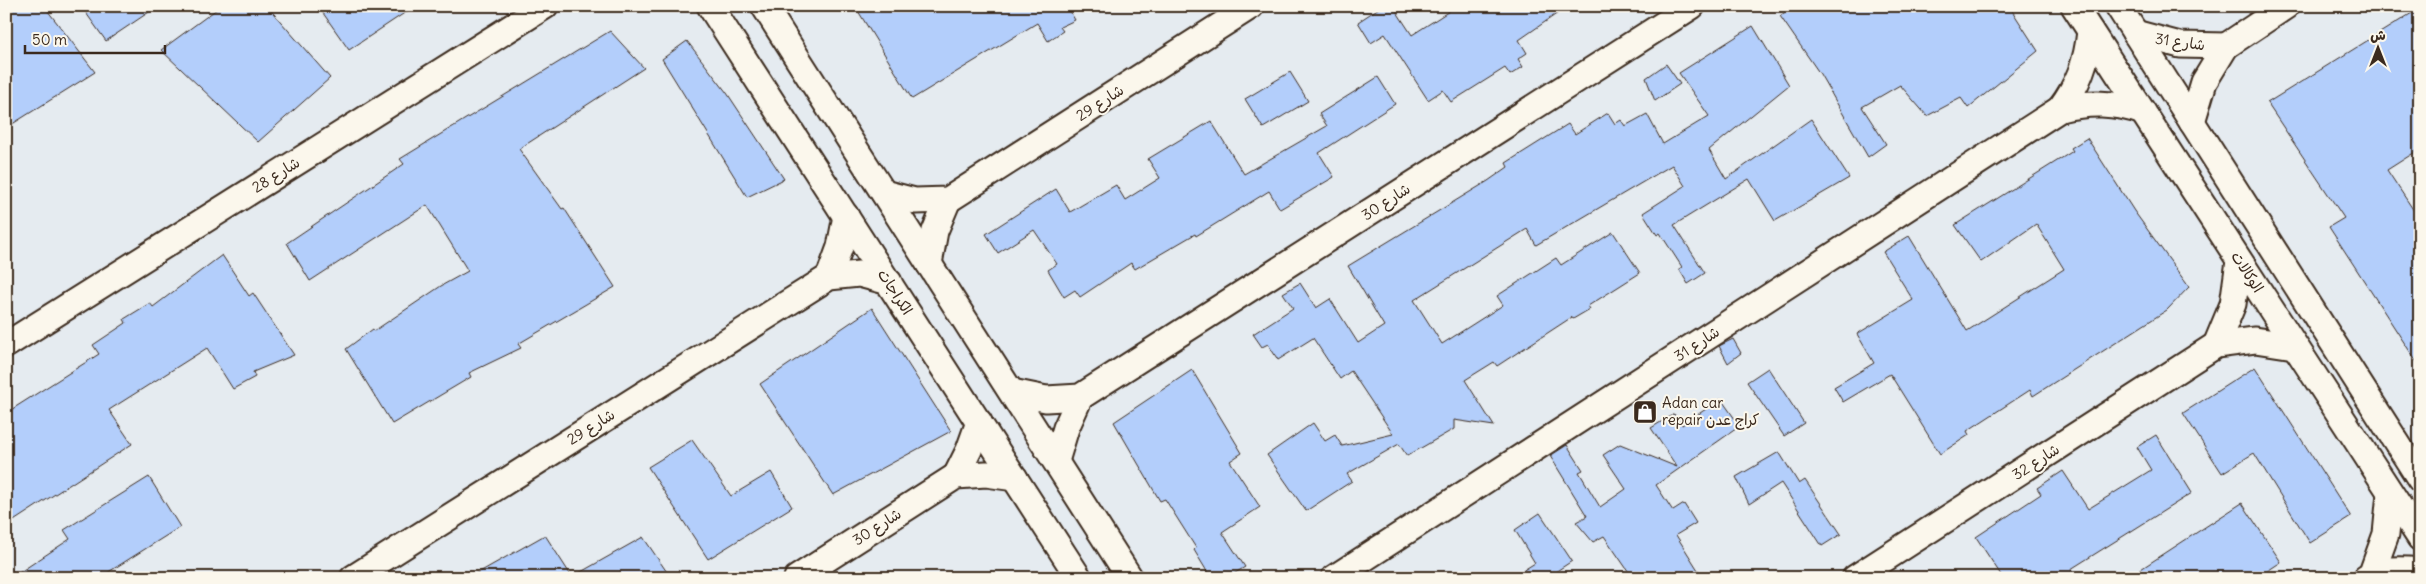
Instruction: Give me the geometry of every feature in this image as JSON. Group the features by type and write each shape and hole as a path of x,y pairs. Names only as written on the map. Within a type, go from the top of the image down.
{"street":[{"name":"شارع 28","path":"6,345 545,6"},
{"name":"الكراجات","path":"710,6 1079,578"},
{"path":"764,6 1130,578"},
{"name":"شارع 29","path":"948,200 1251,6"},
{"name":"شارع 30","path":"1080,398 1692,6"},
{"name":"الوكالات","path":"2074,6 2420,538"},
{"path":"2118,6 2420,479"},
{"name":"شارع 31","path":"2192,122 2204,82 2226,46 2286,6"},
{"name":"شارع 31","path":"2060,109 2082,73 2088,52 2090,31"},
{"name":"شارع 31","path":"2135,33 2180,44 2226,46"},
{"name":"شارع 31","path":"1334,578 2060,109 2080,104 2101,103 2122,105 2143,112"},
{"path":"884,193 916,201 948,200 935,231 929,264"},
{"path":"829,277 840,247 846,216"},
{"path":"2216,346 2234,304 2240,261"},
{"name":"شارع 29","path":"353,578 829,277 859,274 889,282"},
{"name":"شارع 32","path":"1855,578 2216,346 2255,340 2294,346"},
{"path":"1012,392 1046,399 1080,398 1066,428 1056,461"},
{"path":"956,476 969,450 979,422"},
{"name":"شارع 30","path":"797,578 956,476 986,474 1015,478"},
{"path":"2369,576 2386,534 2390,493"},
{"path":"2369,576 2390,570 2420,571"}],"shaded area":[{"path":"6,6 2420,6 2420,578 6,578"}],"building":[{"path":"6,6 44,6 95,72 6,128"},
{"path":"81,6 158,6 106,41"},
{"path":"221,6 267,6 330,78 258,142 161,50"},
{"path":"318,6 415,6 349,50"},
{"path":"855,6 1067,6 1075,20 1060,27 1063,31 1048,41 1037,23 912,99"},
{"path":"1382,6 1393,6 1412,35 1457,6 1568,6 1519,40 1527,53 1518,59 1523,67 1510,75 1505,68 1451,102 1443,90 1428,100 1385,34 1371,43 1358,22"},
{"path":"1793,6 2009,6 2038,51 1968,108 1961,98 1927,116 1900,85 1862,107 1886,144 1868,157 1820,74 1780,16"},
{"path":"2420,8 2420,149 2387,170 2420,220 2420,367 2329,227 2344,218 2267,103"},
{"path":"1753,26 1789,85 1709,150 1726,179 1811,119 1849,178 1775,221 1749,179 1674,225 1705,273 1688,284 1679,269 1682,267 1660,233 1657,235 1643,213 1685,186 1672,165 1536,245 1527,229 1414,300 1442,344 1503,305 1497,296 1556,258 1561,265 1613,232 1640,273 1588,306 1590,309 1573,319 1572,317 1497,366 1494,362 1465,380 1494,426 1454,420 1454,429 1407,456 1399,444 1347,474 1352,481 1306,511 1267,455 1313,423 1325,441 1335,435 1342,446 1393,434 1351,371 1340,379 1313,338 1278,360 1268,344 1262,347 1253,334 1293,308 1283,293 1300,283 1316,308 1330,299 1358,343 1384,326 1348,266 1488,181 1508,167 1506,163 1568,124 1575,134 1608,113 1615,124 1621,120 1625,126 1647,114 1663,144 1709,116 1679,73"},
{"path":"610,31 644,68 519,149 562,209 564,208 615,287 518,344 521,348 469,373 471,377 392,424 346,349 373,329 374,331 441,286 468,271 427,205 310,281 287,243 404,164 400,159"},
{"path":"687,41 727,93 784,179 747,197 662,59"},
{"path":"1666,64 1680,84 1655,101 1646,78"},
{"path":"1290,72 1308,101 1263,128 1245,99"},
{"path":"1378,77 1395,104 1319,153 1334,177 1280,209 1269,191 1196,236 1195,234 1135,269 1131,263 1080,297 1075,290 1064,297 1048,270 1057,264 1034,230 998,253 986,234 1056,189 1070,212 1116,185 1125,200 1160,178 1148,159 1211,121 1244,174 1327,126 1319,114"},
{"path":"2087,138 2134,211 2189,287 2167,310 2033,396 2030,390 1967,431 1969,435 1940,454 1890,374 1843,402 1834,387 1874,363 1857,334 1913,300 1883,252 1909,236 1967,331 2064,269 2036,224 1981,262 1955,225 2073,151 2071,148"},
{"path":"222,255 249,296 253,293 294,355 253,372 255,377 233,389 207,348 109,410 132,444 6,526 6,413 99,354 93,345 126,323 124,319 150,303 153,307"},
{"path":"872,308 951,431 833,495 760,384"},
{"path":"1733,339 1741,353 1728,363 1719,346"},
{"path":"2255,367 2351,517 2310,543 2254,453 2222,473 2183,413"},
{"path":"1768,368 1804,423 1784,436 1747,382"},
{"path":"1192,370 1242,453 1230,461 1260,507 1222,532 1245,567 1227,578 1211,578 1194,550 1196,548 1165,499 1160,501 1114,422"},
{"path":"1721,399 1740,426 1656,485 1673,511 1684,504 1696,523 1676,535 1703,578 1633,578 1604,536 1593,542 1576,522 1587,516 1550,456 1567,445 1583,470 1579,472 1600,507 1626,489 1603,455 1620,444 1677,467 1651,428 1674,414 1682,425"},
{"path":"2156,435 2192,493 2071,569 2073,573 2065,578 2003,578 1976,537 2041,494 2037,488 2063,471 2088,509 2151,470 2137,447"},
{"path":"692,440 731,496 771,472 792,507 708,559 648,467"},
{"path":"1779,452 1799,484 1805,480 1841,534 1822,546 1781,483 1749,504 1736,477"},
{"path":"149,477 180,527 99,578 11,578 70,539 64,530"},
{"path":"2242,503 2281,562 2257,578 2127,578"},
{"path":"1540,513 1572,561 1546,578 1511,578 1535,563 1515,530"},
{"path":"545,535 572,577 643,537 671,578 469,578"}],"place":[{"name":"Adan car repair كراج عدن","path":"1645,412"}]}
